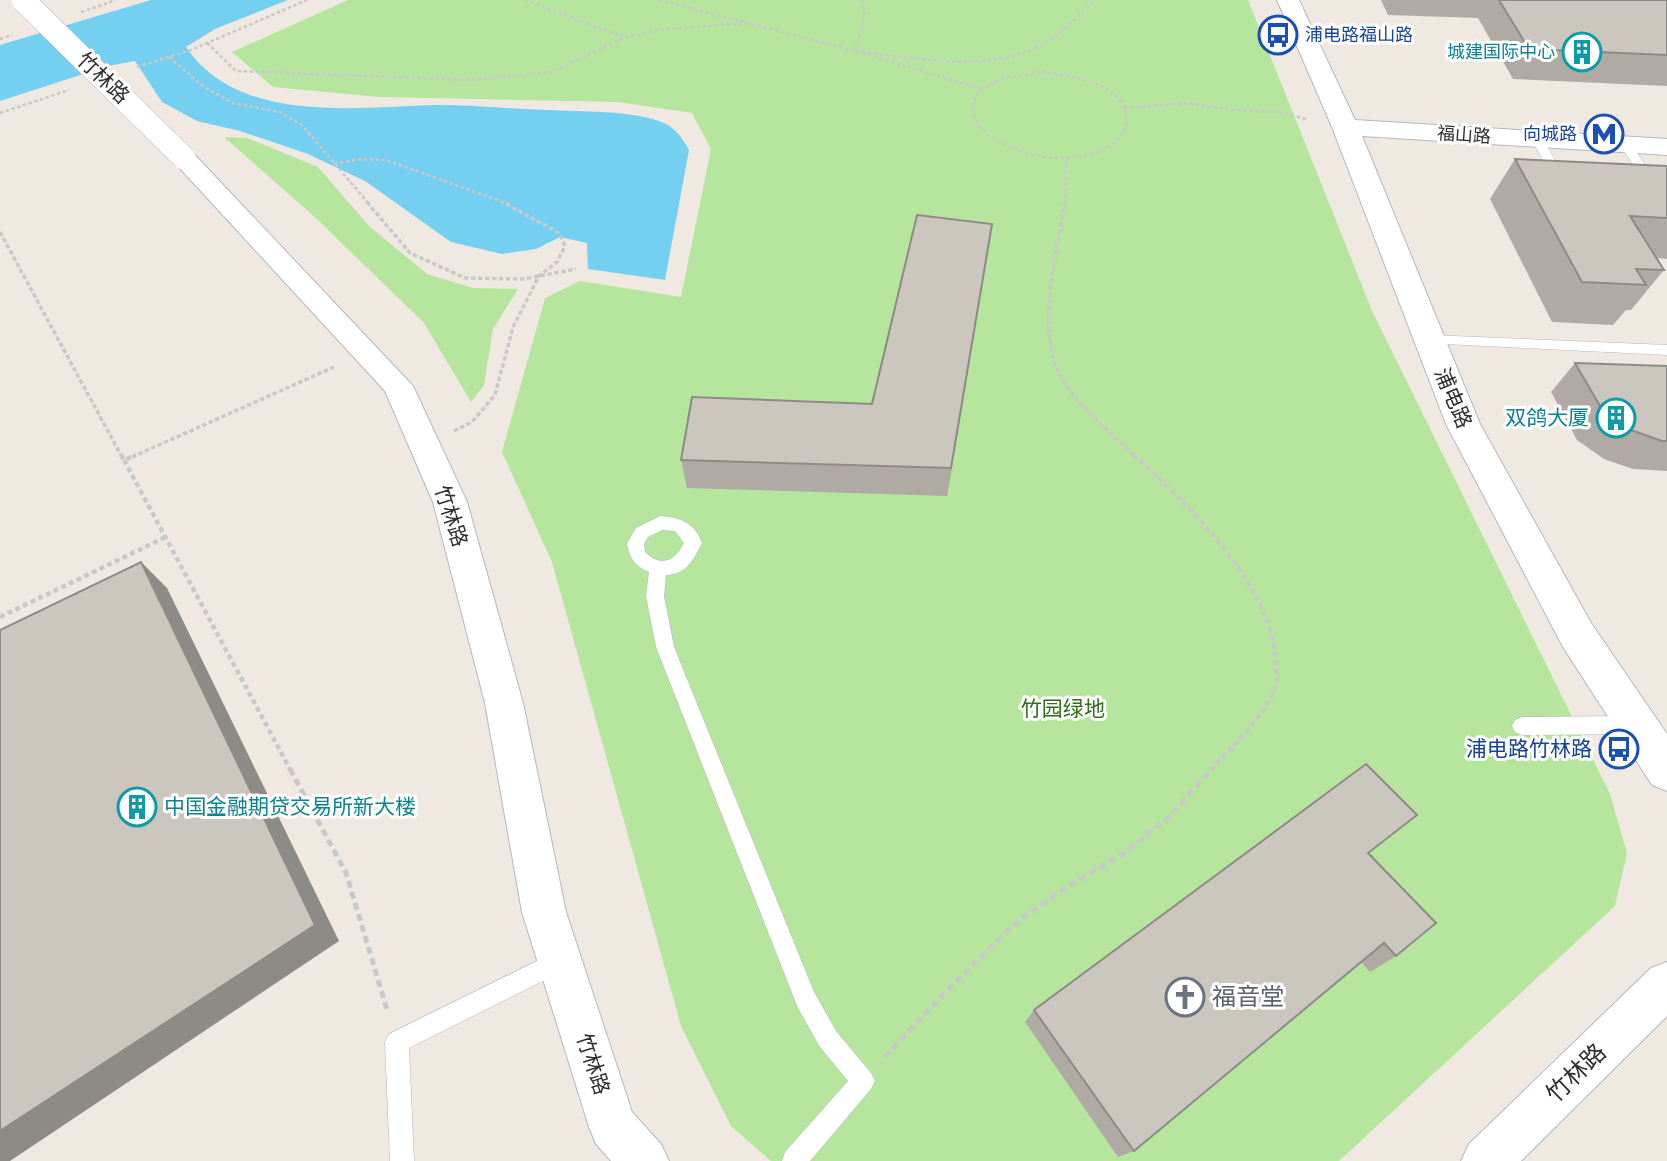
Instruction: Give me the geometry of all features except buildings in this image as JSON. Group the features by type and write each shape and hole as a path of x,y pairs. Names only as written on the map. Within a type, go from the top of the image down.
{"street":[{"name":"竹林路","path":"23,0 184,158 398,386 450,502 500,690 544,912 559,961 614,1127 643,1161"},
{"name":"浦电路","path":"1288,0 1345,127 1469,436 1577,635 1667,771"},
{"name":"福山路","path":"1345,127 1667,147"},
{"name":"竹林路","path":"1486,1161 1667,984"}],"lane":[{"path":"1537,139 1564,186 1577,186"},
{"path":"1626,145 1655,191"},
{"path":"1429,340 1667,350"},
{"path":"658,569 655,596 665,647 790,963 806,1000 828,1039 863,1081 794,1161"},
{"path":"1522,726 1637,725"},
{"path":"402,1161 397,1042 559,961"}],"path":[{"path":"128,70 191,50 307,0"},
{"path":"526,0 624,38"},
{"path":"659,0 855,51 982,89"},
{"path":"855,51 865,16 862,0"},
{"path":"855,51 981,59 1012,56 1035,48 1059,33 1096,0"},
{"path":"207,43 236,71 471,80 552,72 624,38 683,26 748,23"},
{"path":"169,57 204,87 233,103 280,112 302,125 410,253 465,278 523,279 576,269"},
{"path":"1021,73 1067,75 1108,90 1124,108 1127,126 1118,139 1101,150 1066,158 1023,153 998,144 982,132 972,117 972,102 982,89 999,79 1021,73"},
{"path":"0,113 77,87"},
{"path":"1124,108 1187,103 1232,110 1278,112 1345,127"},
{"path":"863,1081 953,984 1018,921 1073,883 1124,853 1168,818 1259,716 1277,682 1275,645 1260,603 1225,552 1164,483 1086,410 1061,376 1050,348 1049,319 1067,190 1066,158"},
{"path":"334,164 361,159 386,160 514,206 559,233 565,246 557,262 539,276 513,327 495,395 472,422 425,446"},
{"path":"0,232 346,873 397,1042"},
{"path":"124,460 367,353"},
{"path":"0,617 166,537"}],"green space":[{"name":"竹园绿地","path":"348,0 1248,0 1372,311 1610,794 1627,853 1615,906 1339,1161 771,1161 731,1126 681,1026 552,562 502,452 545,298 580,281 681,297 711,149 692,113 618,102 379,97 273,87 232,52"},
{"path":"224,137 247,138 318,167 369,226 427,274 473,288 518,289 493,329 484,385 471,402 424,323 318,220"}],"water":[{"path":"151,0 288,0 215,29 186,47 209,72 236,89 267,100 336,108 452,105 605,112 646,117 664,123 677,132 689,150 665,280 588,269 587,243 560,237 536,249 502,254 451,242 365,181 308,154 240,131 197,121 162,102 135,61 108,66 0,101 0,45"}],"place":[{"name":"浦电路福山路","path":"1278,35"},
{"name":"城建国际中心","path":"1582,52"},
{"name":"向城路","path":"1604,134"},
{"name":"双鸽大厦","path":"1616,418"},
{"name":"浦电路竹林路","path":"1619,749"},
{"name":"中国金融期贷交易所新大楼","path":"137,807"},
{"name":"福音堂","path":"1185,997"}]}
